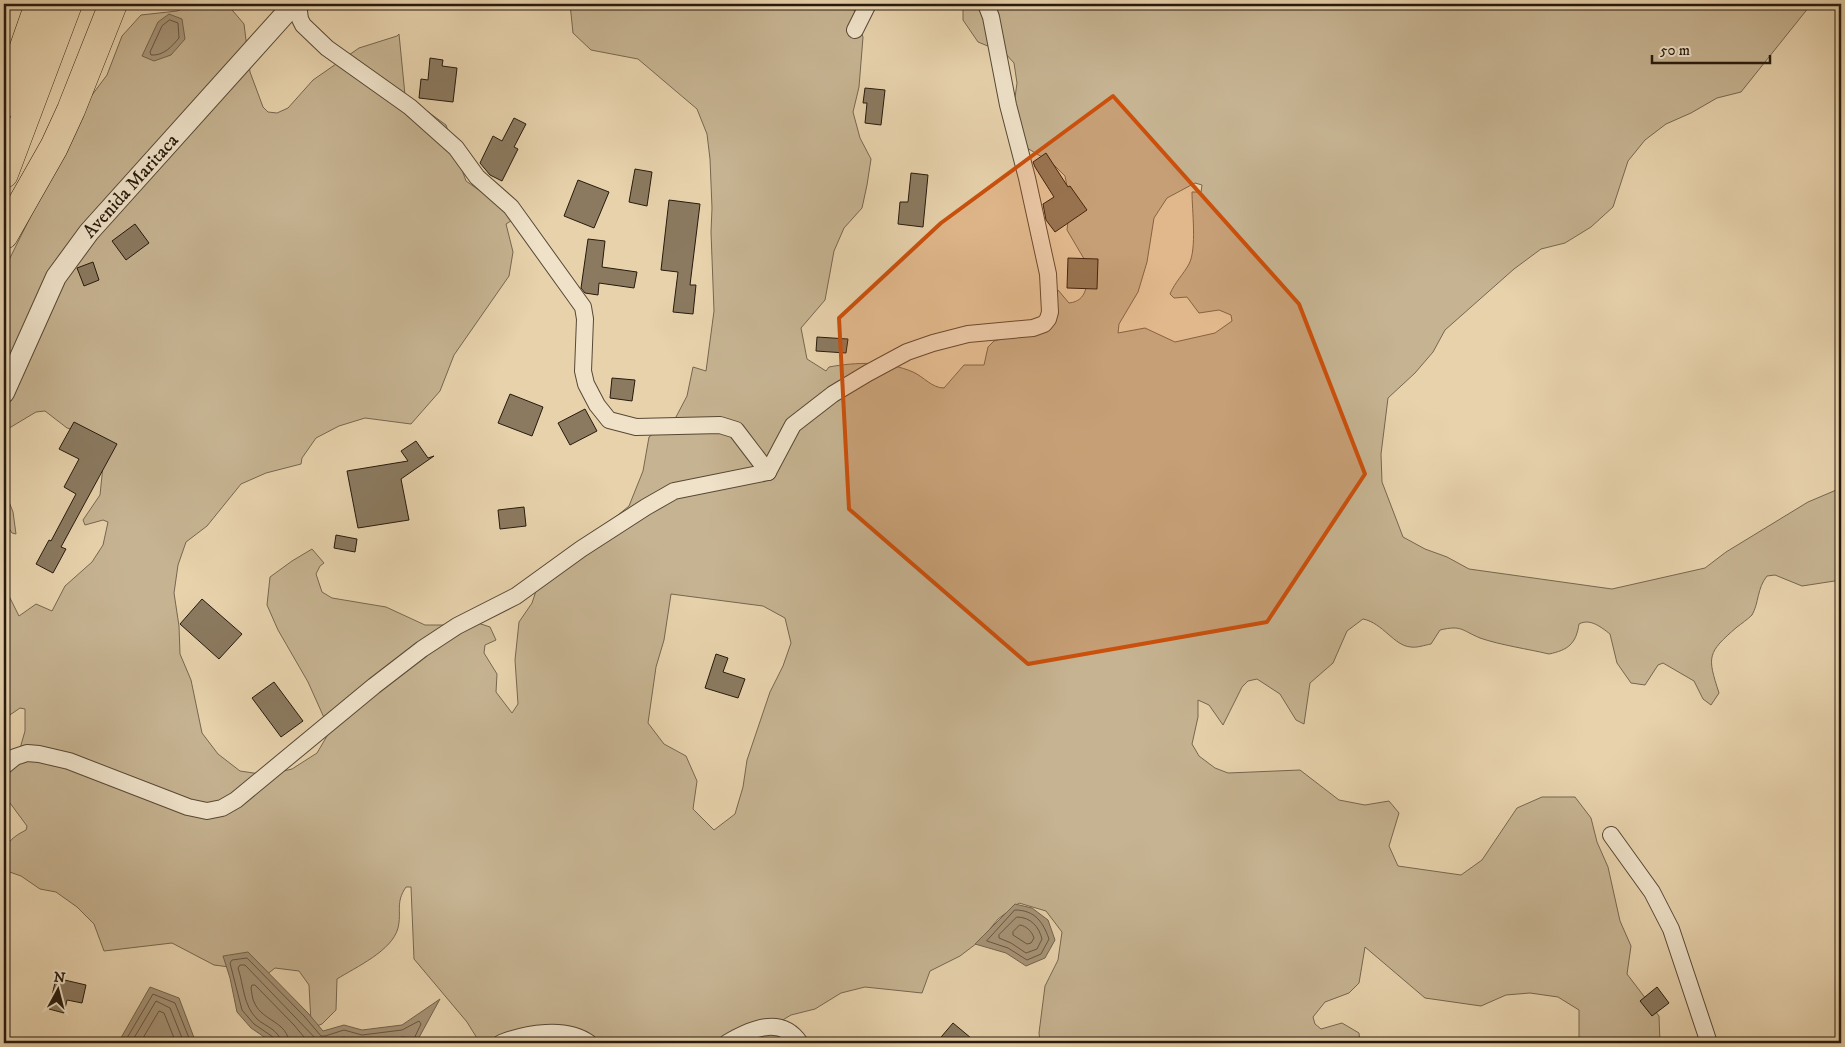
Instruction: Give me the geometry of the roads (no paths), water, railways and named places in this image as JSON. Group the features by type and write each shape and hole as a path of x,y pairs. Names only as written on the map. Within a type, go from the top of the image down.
{"highway":[{"path":"4,174 68,4"},
{"path":"4,236 54,147 71,110 113,4"},
{"path":"4,73 20,29 38,8"},
{"path":"4,104 38,8"}],"street":[{"name":"Avenida Maritaca","path":"4,392 56,277 72,254 89,232 296,4"},
{"path":"296,4 300,19 320,42 433,126 456,148 477,178 511,207 583,307 585,319 583,371 586,384 597,405 609,420 636,427 720,425 736,430 768,472"},
{"path":"855,30 868,4"},
{"path":"768,472 793,425 833,394 868,373 907,352 933,342 968,334 1033,328 1044,324 1048,319 1050,312 1048,274 1027,178 1008,105 991,17 986,4"},
{"path":"4,766 15,757 27,753 39,754 69,761 188,807 206,811 222,808 236,800 272,772 374,686 422,649 458,626 516,596 581,549 646,506 674,491 768,472"},
{"path":"1611,835 1652,892 1671,928 1709,1043"},
{"path":"727,1043 756,1029 768,1027 782,1028 795,1035 800,1043"},
{"path":"501,1043 540,1034 562,1034 582,1038 589,1043"}],"water":[{"path":"169,14 182,19 185,39 171,55 154,61 142,56 158,22"},
{"path":"1015,904 1032,908 1048,920 1055,940 1045,958 1026,966 1006,953 975,944"},
{"path":"248,952 308,1013 323,1031 344,1025 362,1030 402,1025 440,999 416,1043 273,1043 251,1028 237,1012 223,956"},
{"path":"150,987 179,998 196,1043 118,1043"}]}
